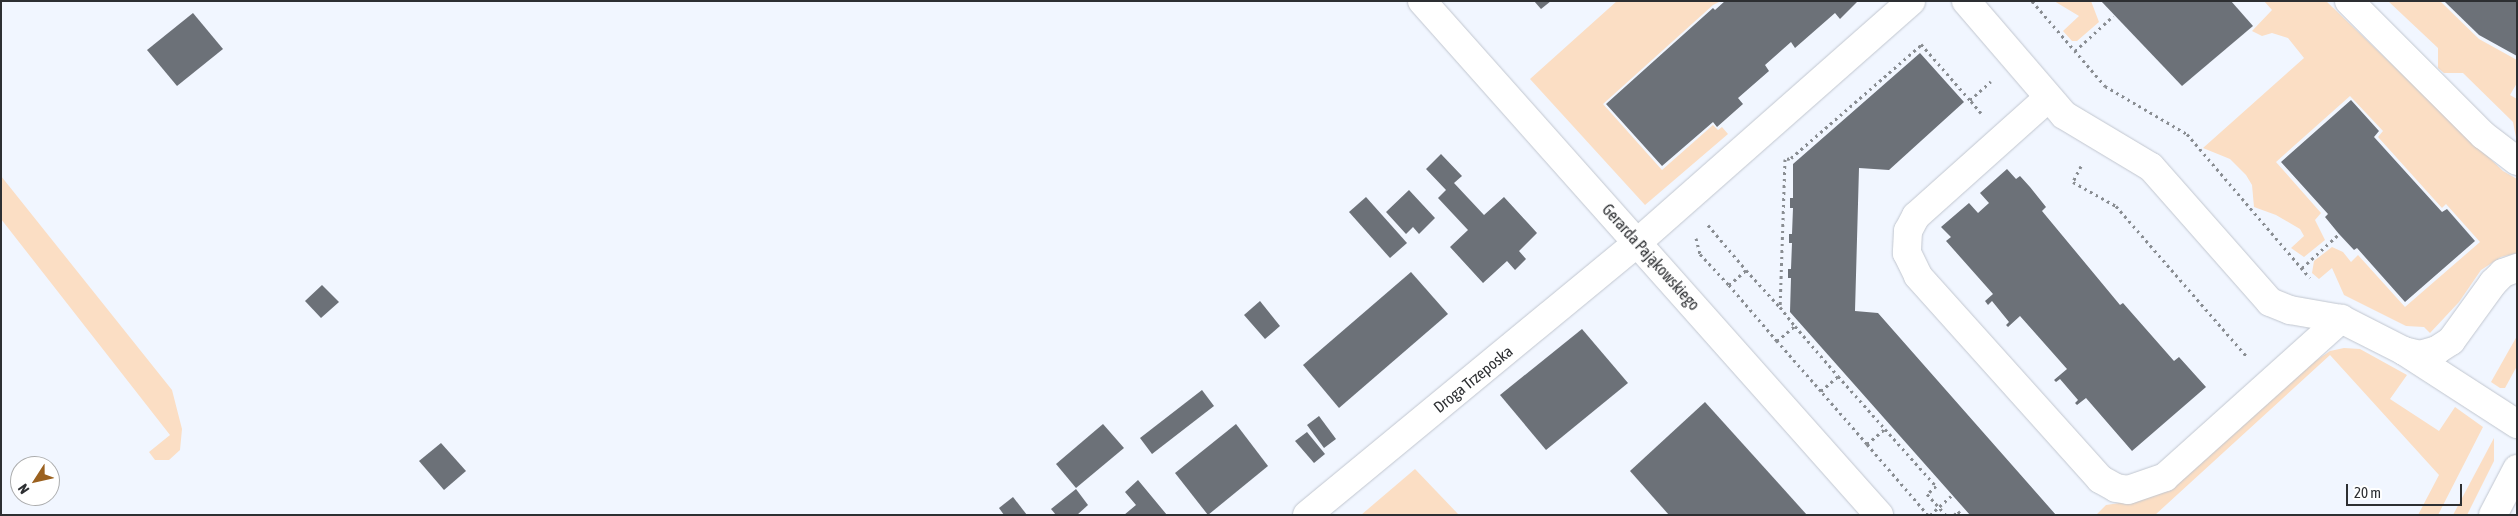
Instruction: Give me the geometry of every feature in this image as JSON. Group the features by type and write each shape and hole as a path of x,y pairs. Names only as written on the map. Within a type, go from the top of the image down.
{"street":[{"name":"Gerarda Pająkowskiego","path":"1422,1 1879,515"},
{"name":"Droga Trzeposka","path":"1307,515 1638,242 1911,1"},
{"path":"1966,1 2048,98 2071,120 2151,167 2270,302 2290,310 2341,319 2404,351 2517,424"},
{"path":"2349,1 2483,135 2517,161"},
{"path":"2048,98 1916,216 1908,231 1907,253 1918,276 2100,479 2116,488 2128,490 2165,477 2341,319"},
{"path":"2404,351 2420,354 2437,350 2451,341 2493,283 2503,273 2517,268"},
{"path":"2493,515 2517,470"}],"path":[{"path":"2032,1 2105,86 2188,134 2302,268 2339,234"},
{"path":"2075,51 2114,16"},
{"path":"1921,38 1921,45 1970,100"},
{"path":"2086,158 2073,182 2116,206 2253,363"},
{"path":"1780,307 1785,159"},
{"path":"1702,217 1838,376 1936,486 1927,494 1946,515"},
{"path":"1695,232 1700,254 1730,285 1929,515 1952,494"},
{"path":"1730,285 1746,270"},
{"path":"1777,341 1795,326"},
{"path":"1821,391 1838,376"},
{"path":"1867,444 1885,429"},
{"path":"1954,515 1958,511 1961,515"}],"shaded area":[{"path":"1617,1 1721,1 1713,5 1603,104 1662,170 1713,125 1718,130 1722,127 1728,134 1645,205 1530,79"},
{"path":"2054,1 2091,1 2099,22 2077,41 2072,41 2063,31 2079,16"},
{"path":"2264,1 2326,1 2503,171 2517,179 2517,253 2501,257 2481,270 2459,302 2430,333 2424,327 2406,326 2344,295 2332,268 2319,279 2312,273 2314,261 2332,247 2343,252 2351,262 2358,255 2405,307 2480,242 2446,204 2442,208 2378,137 2383,131 2350,96 2276,162 2321,213 2315,220 2325,240 2304,257 2291,248 2304,236 2300,229 2276,215 2254,207 2252,185 2246,175 2230,159 2203,148 2304,58 2288,38 2272,33 2262,36 2252,31 2272,10"},
{"path":"2388,1 2440,1 2479,39 2517,60 2517,83 2510,95 2517,99 2517,143 2513,122 2463,73 2444,73 2438,68 2438,48"},
{"path":"1,176 172,390 182,429 180,450 169,460 155,460 149,452 170,435 1,219"},
{"path":"2517,336 2517,366 2505,388 2500,388 2491,382"},
{"path":"2344,348 2360,349 2407,375 2390,399 2439,431 2455,407 2483,427 2438,515 2418,515 2439,475 2330,355 2155,515 2096,515 2106,505 2140,500 2178,484 2231,433 2314,362 2330,351"},
{"path":"2494,438 2494,461 2467,515 2453,515"},
{"path":"1415,469 1459,515 1361,515"}],"building":[{"path":"1534,1 1551,1 1541,9"},
{"path":"1725,1 1858,1 1840,19 1835,13 1795,48 1791,42 1765,65 1769,71 1738,98 1743,104 1717,127 1713,122 1662,166 1606,104 1713,8 1715,10"},
{"path":"2101,1 2231,1 2253,26 2182,86"},
{"path":"2444,1 2517,1 2517,56 2479,35"},
{"path":"193,13 223,49 177,86 147,50"},
{"path":"1920,53 1964,102 1889,170 1859,168 1855,311 1878,313 2056,515 1970,515 1790,312 1791,278 1788,278 1788,269 1791,269 1792,243 1789,243 1789,234 1792,234 1793,208 1790,208 1790,198 1793,198 1793,164"},
{"path":"2351,100 2379,131 2374,137 2442,212 2447,209 2475,241 2405,302 2357,248 2354,250 2339,234 2325,217 2328,214 2281,162"},
{"path":"1441,154 1462,176 1454,183 1484,215 1504,197 1537,233 1519,251 1526,259 1515,270 1507,261 1483,283 1450,247 1468,230 1438,198 1446,190 1426,169"},
{"path":"2007,169 2016,179 2020,176 2030,187 2046,207 2042,211 2120,305 2123,303 2174,361 2179,357 2206,387 2132,451 2086,398 2077,405 2075,403 2078,400 2060,379 2056,382 2054,380 2067,369 2020,316 2008,327 2006,325 2009,322 1992,301 1988,305 1985,301 1993,294 1946,241 1951,237 1941,227 1969,203 1978,213 1989,203 1980,193"},
{"path":"1409,190 1435,218 1419,234 1413,227 1406,234 1386,212"},
{"path":"1366,197 1407,243 1390,258 1349,212"},
{"path":"1411,272 1448,314 1339,408 1303,365"},
{"path":"322,285 339,302 321,318 305,301"},
{"path":"1260,301 1280,326 1265,339 1244,315"},
{"path":"1582,329 1628,383 1546,450 1500,395"},
{"path":"1202,390 1214,406 1152,454 1140,438"},
{"path":"1705,402 1807,515 1669,515 1630,471"},
{"path":"1319,416 1336,439 1324,448 1307,425"},
{"path":"1103,424 1124,448 1076,488 1056,464"},
{"path":"1236,424 1268,466 1208,515 1175,473"},
{"path":"1307,432 1325,454 1314,463 1295,441"},
{"path":"441,443 466,471 444,490 419,461"},
{"path":"1138,480 1167,515 1124,515 1136,505 1125,492"},
{"path":"1076,489 1088,505 1077,515 1056,515 1051,509"},
{"path":"1013,497 1027,515 1004,515 999,508"}]}
